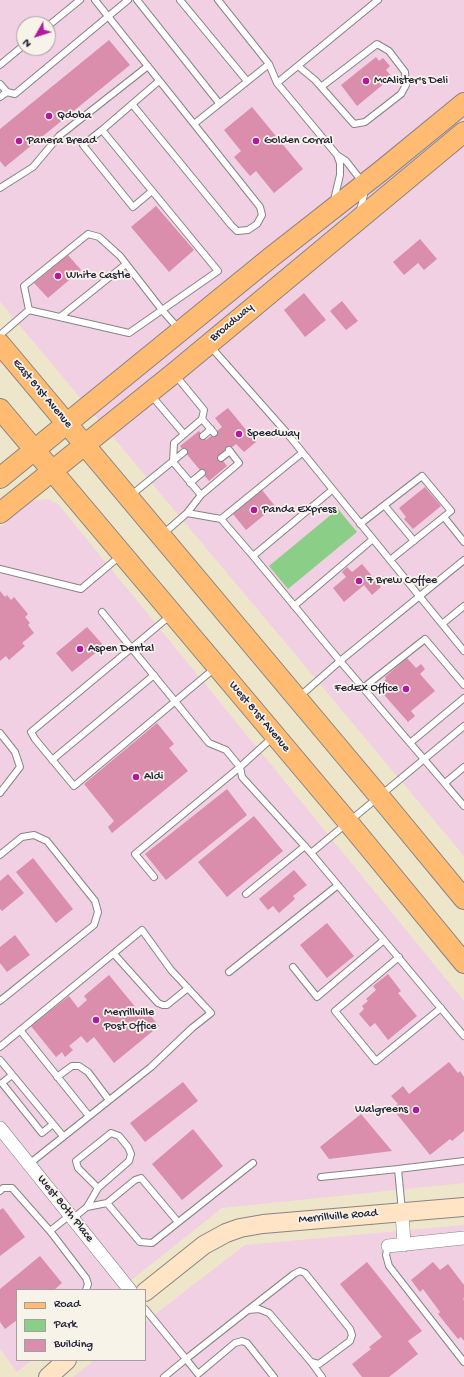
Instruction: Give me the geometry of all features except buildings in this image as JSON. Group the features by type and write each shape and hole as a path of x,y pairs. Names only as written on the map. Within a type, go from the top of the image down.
{"main road":[{"path":"0,478 464,103"},
{"name":"Broadway","path":"0,513 148,392 174,373 208,343 464,132"},
{"name":"East 81st Avenue","path":"0,344 85,444"},
{"path":"0,409 52,472"},
{"path":"85,444 464,899"},
{"name":"West 81st Avenue","path":"52,472 348,822 464,963"}],"street":[{"name":"West 80th Place","path":"0,1128 129,1289"},
{"name":"Merrillville Road","path":"146,1291 193,1253 215,1238 240,1228 263,1224 464,1207"},
{"path":"402,1212 404,1245"},
{"path":"388,1246 464,1238"},
{"path":"48,1377 66,1361"}],"lane":[{"path":"56,20 80,0"},
{"path":"95,0 260,207 262,215 256,224 248,230 237,231 132,104"},
{"path":"0,84 6,92 15,94 128,0"},
{"path":"137,0 219,103"},
{"path":"180,0 247,81"},
{"path":"218,0 269,64 277,83 337,156 340,163 340,175 332,209"},
{"path":"277,83 378,0"},
{"path":"298,66 321,87 354,124 365,122 401,94 406,85 404,72 389,51 377,44 321,87"},
{"path":"0,65 16,52"},
{"path":"194,124 269,64"},
{"path":"0,188 33,167 59,136 148,66"},
{"path":"152,192 133,207 83,145 159,81"},
{"path":"0,97 6,92"},
{"path":"29,310 129,333 218,271 102,130"},
{"path":"337,156 346,161 364,184 362,206 354,222"},
{"path":"29,310 24,286 88,234 99,237 120,256 162,310 181,331"},
{"path":"60,317 126,264"},
{"path":"0,335 29,310"},
{"path":"208,343 286,432 463,648"},
{"path":"174,373 204,410 202,419 174,443 173,462 201,495"},
{"path":"148,392 184,434"},
{"path":"202,419 213,431 203,436"},
{"path":"161,535 187,513 201,495 239,463 229,451 221,458"},
{"path":"129,497 184,452"},
{"path":"221,519 302,453"},
{"path":"190,483 202,473"},
{"path":"360,524 422,476 451,511 390,560"},
{"path":"253,556 332,490"},
{"path":"385,506 414,541"},
{"path":"187,513 221,519 464,806"},
{"path":"444,517 464,542"},
{"path":"294,606 373,539"},
{"path":"0,569 81,588 122,555"},
{"path":"298,698 340,661 464,560"},
{"path":"442,624 464,606"},
{"path":"102,612 209,743 226,750 240,767 242,777 305,846 464,1036"},
{"path":"172,614 31,732 35,739 74,786 175,700 217,667"},
{"path":"363,688 425,639 464,685"},
{"path":"52,760 154,675"},
{"path":"410,743 464,698"},
{"path":"311,853 464,726"},
{"path":"0,733 15,752 20,767 0,793"},
{"path":"154,877 136,854 275,736"},
{"path":"445,783 464,767"},
{"path":"0,855 22,837 34,835 47,841 95,901 98,912 94,925 0,1001"},
{"path":"246,894 305,846"},
{"path":"229,972 338,885"},
{"path":"0,1047 142,930 171,970 211,1013 192,1028 151,1067 29,1164"},
{"path":"293,967 317,997 384,940"},
{"path":"114,954 158,1003 163,1006 167,1005 188,988"},
{"path":"399,957 335,1010 376,1061 441,1008"},
{"path":"20,1030 88,1116"},
{"path":"0,1060 63,1136"},
{"path":"57,1077 72,1066 79,1066 88,1072 109,1100"},
{"path":"12,1075 2,1083 42,1133 53,1124"},
{"path":"87,1207 98,1188 129,1161 131,1154 128,1147 119,1136 111,1133 76,1161 78,1168 98,1188"},
{"path":"321,1177 464,1161"},
{"path":"107,1203 140,1242 152,1243 253,1163"},
{"path":"398,1169 402,1212"},
{"path":"50,1231 87,1207 107,1203 135,1180 141,1178 178,1222"},
{"path":"1,1188 12,1188 50,1231 86,1278 88,1284 86,1289"},
{"path":"388,1246 386,1255 389,1266 464,1362"},
{"path":"164,1377 294,1274 300,1271 306,1273 350,1329 352,1335 350,1341 319,1364 310,1362"},
{"path":"248,1310 259,1309 269,1313 322,1377"},
{"path":"146,1310 199,1376 236,1343 242,1341 247,1343 274,1377"}],"shaded area":[{"path":"0,0 464,0 464,856 0,302"},
{"path":"48,499 58,504 464,1001 464,1183 222,1208 120,1289 16,1289 16,1361 31,1361 17,1372 0,1349 0,527 32,501"},
{"path":"464,1225 464,1377 73,1377 94,1361 146,1361 146,1321 245,1245"}],"green space":[{"path":"338,509 357,532 288,589 269,566"}],"place":[{"name":"McAlister's Deli","path":"366,81"},
{"name":"Qdoba","path":"49,116"},
{"name":"Panera Bread","path":"19,141"},
{"name":"Golden Corral","path":"256,141"},
{"name":"White Castle","path":"58,276"},
{"name":"Speedway","path":"239,434"},
{"name":"Panda Express","path":"254,510"},
{"name":"7 Brew Coffee","path":"359,581"},
{"name":"Aspen Dental","path":"80,649"},
{"name":"FedEx Office","path":"406,689"},
{"name":"Aldi","path":"136,777"},
{"name":"Merrillville Post Office","path":"96,1020"},
{"name":"Walgreens","path":"416,1110"}]}
